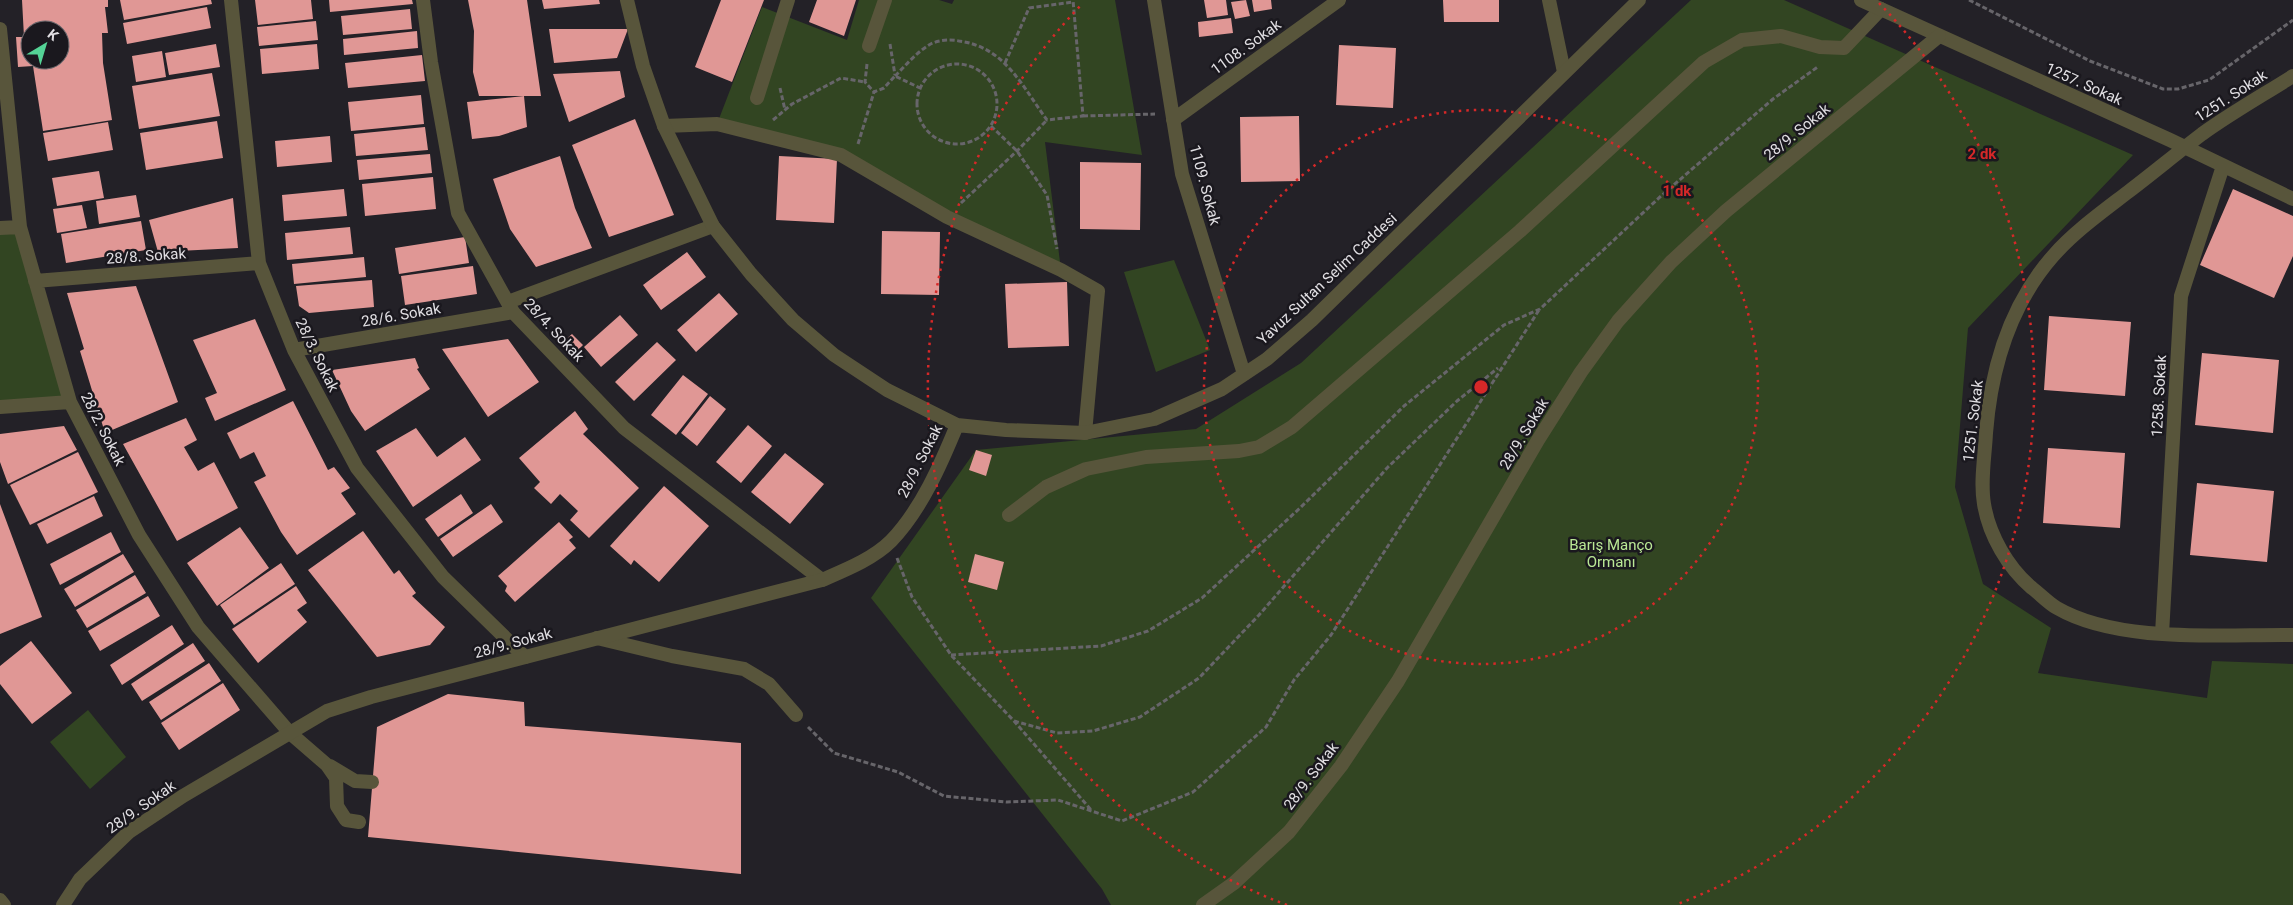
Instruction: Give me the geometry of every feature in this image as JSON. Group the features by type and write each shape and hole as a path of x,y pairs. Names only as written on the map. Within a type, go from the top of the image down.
{"street":[{"name":"28/3. Sokak","path":"231,0 259,263 294,350 357,468 443,578 525,657"},
{"name":"28/4. Sokak","path":"423,0 431,62 458,213 510,307 624,428 822,580"},
{"name":"Yavuz Sultan Selim Caddesi","path":"627,0 643,66 664,126 713,226 751,274 787,314 834,355 887,390 956,425 1006,430 1086,433 1154,419 1222,389 1267,358 1312,320 1639,0"},
{"path":"757,98 788,0"},
{"path":"870,46 885,0"},
{"name":"1109. Sokak","path":"1154,0 1182,174 1244,374"},
{"name":"1108. Sokak","path":"1173,117 1339,0"},
{"path":"1550,0 1564,72"},
{"name":"1257. Sokak","path":"1861,0 2293,199"},
{"path":"1009,515 1046,487 1086,470 1146,457 1239,452 1259,447 1292,427 1505,244 1704,62 1742,40 1781,36 1820,47 1844,48 1881,9"},
{"name":"28/2. Sokak","path":"0,29 20,227 70,402 139,535 198,627 290,733 327,765 355,781 372,782"},
{"name":"28/9. Sokak","path":"1203,905 1234,883 1289,832 1341,766 1398,681 1581,372 1618,321 1671,262 1726,211 1939,36"},
{"name":"1251. Sokak","path":"2293,76 2185,148 2088,222 2053,256 2029,288 2012,322 1998,360 1989,401 1983,473 1984,504 1998,547 2018,576 2056,608 2095,624 2130,631 2162,634 2293,635"},
{"path":"664,126 717,124 758,132 841,154 947,217 1061,270 1098,291 1086,433"},
{"name":"1258. Sokak","path":"2162,634 2181,296 2223,166"},
{"name":"28/6. Sokak","path":"294,350 510,307 713,226"},
{"path":"0,228 20,227"},
{"name":"28/8. Sokak","path":"35,280 259,263"},
{"path":"0,407 70,402"},
{"name":"28/9. Sokak","path":"63,905 80,879 129,832 183,796 327,711 371,697 822,580 856,565 891,541 924,497 942,461 956,425"},
{"path":"597,638 672,656 744,669 768,684 796,715"},
{"path":"327,765 336,778 337,806 346,820 360,822"},
{"path":"0,900 4,905"}],"path":[{"path":"1969,0 2090,61 2163,89 2178,89 2209,80 2293,20"},
{"path":"1005,63 1029,8 1073,1 1083,116"},
{"path":"874,92 884,88 914,57 931,43 951,40 973,42 995,53 1005,63 1047,120"},
{"path":"865,82 870,46"},
{"path":"796,715 834,754 898,772 944,796 1006,802 1058,800 1122,821 1193,792 1266,727 1294,680 1331,634 1502,365 1540,309 1661,196 1773,99 1844,48"},
{"path":"964,64 977,69 987,77 994,88 997,107 991,126 971,142 958,144 945,142 934,136 925,127 919,115 917,101 920,88 928,77 944,66 964,64"},
{"path":"896,76 920,88"},
{"path":"758,132 792,104 841,78 865,82 874,92"},
{"path":"853,161 874,92"},
{"path":"947,217 1047,120 1083,116 1173,117"},
{"path":"991,126 1017,151 1047,195 1061,270"},
{"path":"951,655 1101,646 1148,631 1202,598 1300,508 1404,406 1504,325 1540,309"},
{"path":"1014,721 1057,733 1093,731 1140,717 1199,678 1259,615 1387,468 1457,401 1502,365"},
{"path":"891,541 912,597 951,655 1014,721 1092,811"}],"green space":[{"path":"859,0 939,0 952,4 954,0 1115,0 1142,155 1045,142 1061,270 841,155 717,124 762,7 847,40"},
{"name":"Barış Manço Ormanı","path":"1691,0 1784,0 2133,155 1968,328 1955,487 1983,584 2051,628 2038,673 2207,698 2212,661 2293,664 2293,905 1111,905 1102,889 871,598 976,450 1196,429 1301,363"},
{"path":"20,227 70,402 0,407 0,228"},
{"path":"1174,260 1210,350 1156,372 1124,272"},
{"path":"88,710 126,757 90,789 50,742"}],"building":[{"path":"22,0 108,0 108,7 105,7 108,33 102,33 103,63 112,120 43,131 34,70 70,70 70,20 23,20"},
{"path":"120,0 211,0 212,4 124,20"},
{"path":"255,0 311,0 313,19 258,25"},
{"path":"329,0 412,0 413,4 330,12"},
{"path":"468,0 527,0 541,96 479,96 473,72 474,31"},
{"path":"542,0 599,0 600,4 544,9"},
{"path":"721,0 764,0 732,82 695,67"},
{"path":"817,0 856,0 844,36 809,22"},
{"path":"1204,0 1226,0 1228,15 1207,18"},
{"path":"1246,0 1250,16 1235,19 1231,2"},
{"path":"1252,0 1271,0 1272,9 1254,12"},
{"path":"1443,0 1499,0 1499,22 1444,22"},
{"path":"207,7 211,28 127,44 123,23"},
{"path":"410,9 412,29 343,35 341,16"},
{"path":"1231,18 1233,33 1199,37 1198,22"},
{"path":"316,21 318,40 259,46 257,27"},
{"path":"549,29 628,29 617,58 554,63"},
{"path":"417,31 418,48 344,55 343,39"},
{"path":"16,37 20,37 20,67 18,67"},
{"path":"216,44 220,67 169,75 165,53"},
{"path":"317,44 319,69 262,74 260,49"},
{"path":"1339,45 1396,48 1393,108 1336,105"},
{"path":"162,51 166,77 136,82 132,56"},
{"path":"422,55 425,81 348,88 345,63"},
{"path":"620,71 625,97 569,122 553,74"},
{"path":"212,73 220,116 139,129 132,86"},
{"path":"421,95 424,124 351,131 348,102"},
{"path":"524,96 527,127 499,136 472,139 467,102"},
{"path":"1299,116 1300,181 1241,182 1240,117"},
{"path":"635,119 674,215 609,237 572,145"},
{"path":"217,121 223,158 146,170 140,133"},
{"path":"108,122 113,150 48,161 43,133"},
{"path":"425,127 428,150 356,156 354,134"},
{"path":"330,136 332,162 277,167 275,141"},
{"path":"430,154 432,173 359,180 357,160"},
{"path":"560,156 575,208 592,248 536,267 510,229 493,179"},
{"path":"779,156 837,159 834,223 776,220"},
{"path":"1080,162 1141,163 1140,230 1080,229"},
{"path":"99,171 104,198 57,206 52,178"},
{"path":"433,177 436,209 365,216 362,184"},
{"path":"344,189 347,216 284,221 282,195"},
{"path":"2233,189 2293,216 2293,256 2274,298 2200,265"},
{"path":"136,195 140,217 99,224 96,201"},
{"path":"233,198 238,248 158,252 149,220"},
{"path":"82,205 87,228 57,233 53,209"},
{"path":"141,221 146,250 66,263 61,234"},
{"path":"350,227 353,254 287,260 285,233"},
{"path":"882,231 940,232 939,295 881,294"},
{"path":"465,237 469,263 399,274 395,248"},
{"path":"687,252 706,277 661,310 643,285"},
{"path":"364,257 366,277 294,284 292,264"},
{"path":"473,266 477,294 405,305 401,276"},
{"path":"372,280 374,307 309,313 299,306 296,286"},
{"path":"1067,282 1069,346 1008,348 1005,284"},
{"path":"136,286 178,402 105,433 80,351 84,349 67,293"},
{"path":"719,293 738,314 696,352 677,330"},
{"path":"620,315 638,335 601,367 584,347"},
{"path":"2049,316 2131,322 2125,396 2044,390"},
{"path":"255,319 286,390 215,421 205,398 217,393 193,340"},
{"path":"572,334 583,345 575,353 564,341"},
{"path":"508,339 539,382 488,417 442,349"},
{"path":"657,342 676,360 634,401 615,382"},
{"path":"2202,353 2279,360 2273,433 2195,425"},
{"path":"415,358 419,368 417,369 430,389 365,431 351,411 332,370"},
{"path":"683,375 708,394 676,435 651,415"},
{"path":"710,396 726,409 697,446 681,433"},
{"path":"293,401 328,470 334,467 350,488 341,493 356,514 297,555 281,532 254,482 266,476 254,452 240,459 227,433"},
{"path":"575,411 588,429 583,434 639,488 589,538 570,520 578,511 560,494 551,504 534,488 540,482 519,458"},
{"path":"186,418 197,440 184,447 198,471 214,462 238,508 177,541 123,444"},
{"path":"748,425 772,446 741,483 716,462"},
{"path":"64,426 77,450 8,484 0,462 0,434"},
{"path":"416,428 437,457 465,437 481,460 413,507 376,451"},
{"path":"2048,448 2125,453 2120,528 2043,523"},
{"path":"976,450 992,455 986,476 969,470"},
{"path":"78,452 98,492 30,525 10,485"},
{"path":"785,453 824,484 790,524 751,492"},
{"path":"2197,483 2274,491 2267,562 2190,555"},
{"path":"664,486 709,526 659,582 634,560 631,565 610,546"},
{"path":"461,494 473,513 438,537 425,519"},
{"path":"94,496 103,516 47,544 37,524"},
{"path":"0,504 42,617 0,634"},
{"path":"491,504 503,522 453,557 440,539"},
{"path":"559,522 573,537 569,540 576,548 515,602 505,591 507,586 498,576"},
{"path":"240,527 269,568 217,606 187,563"},
{"path":"363,531 394,574 399,570 416,593 412,596 445,627 430,645 377,657 308,570"},
{"path":"111,532 121,552 60,585 50,564"},
{"path":"123,554 134,572 75,607 64,589"},
{"path":"975,554 1004,562 997,590 968,582"},
{"path":"281,563 295,584 234,625 220,605"},
{"path":"135,575 146,593 87,628 76,610"},
{"path":"296,586 307,603 297,610 307,622 258,663 232,629"},
{"path":"148,596 160,616 100,651 88,631"},
{"path":"172,625 184,644 122,685 110,665"},
{"path":"31,641 72,693 32,724 0,684 0,666"},
{"path":"193,643 205,661 142,701 131,684"},
{"path":"209,663 221,681 161,720 149,702"},
{"path":"223,683 240,710 179,750 161,723"},
{"path":"448,694 524,702 525,726 741,743 741,874 368,837 377,727"}]}
